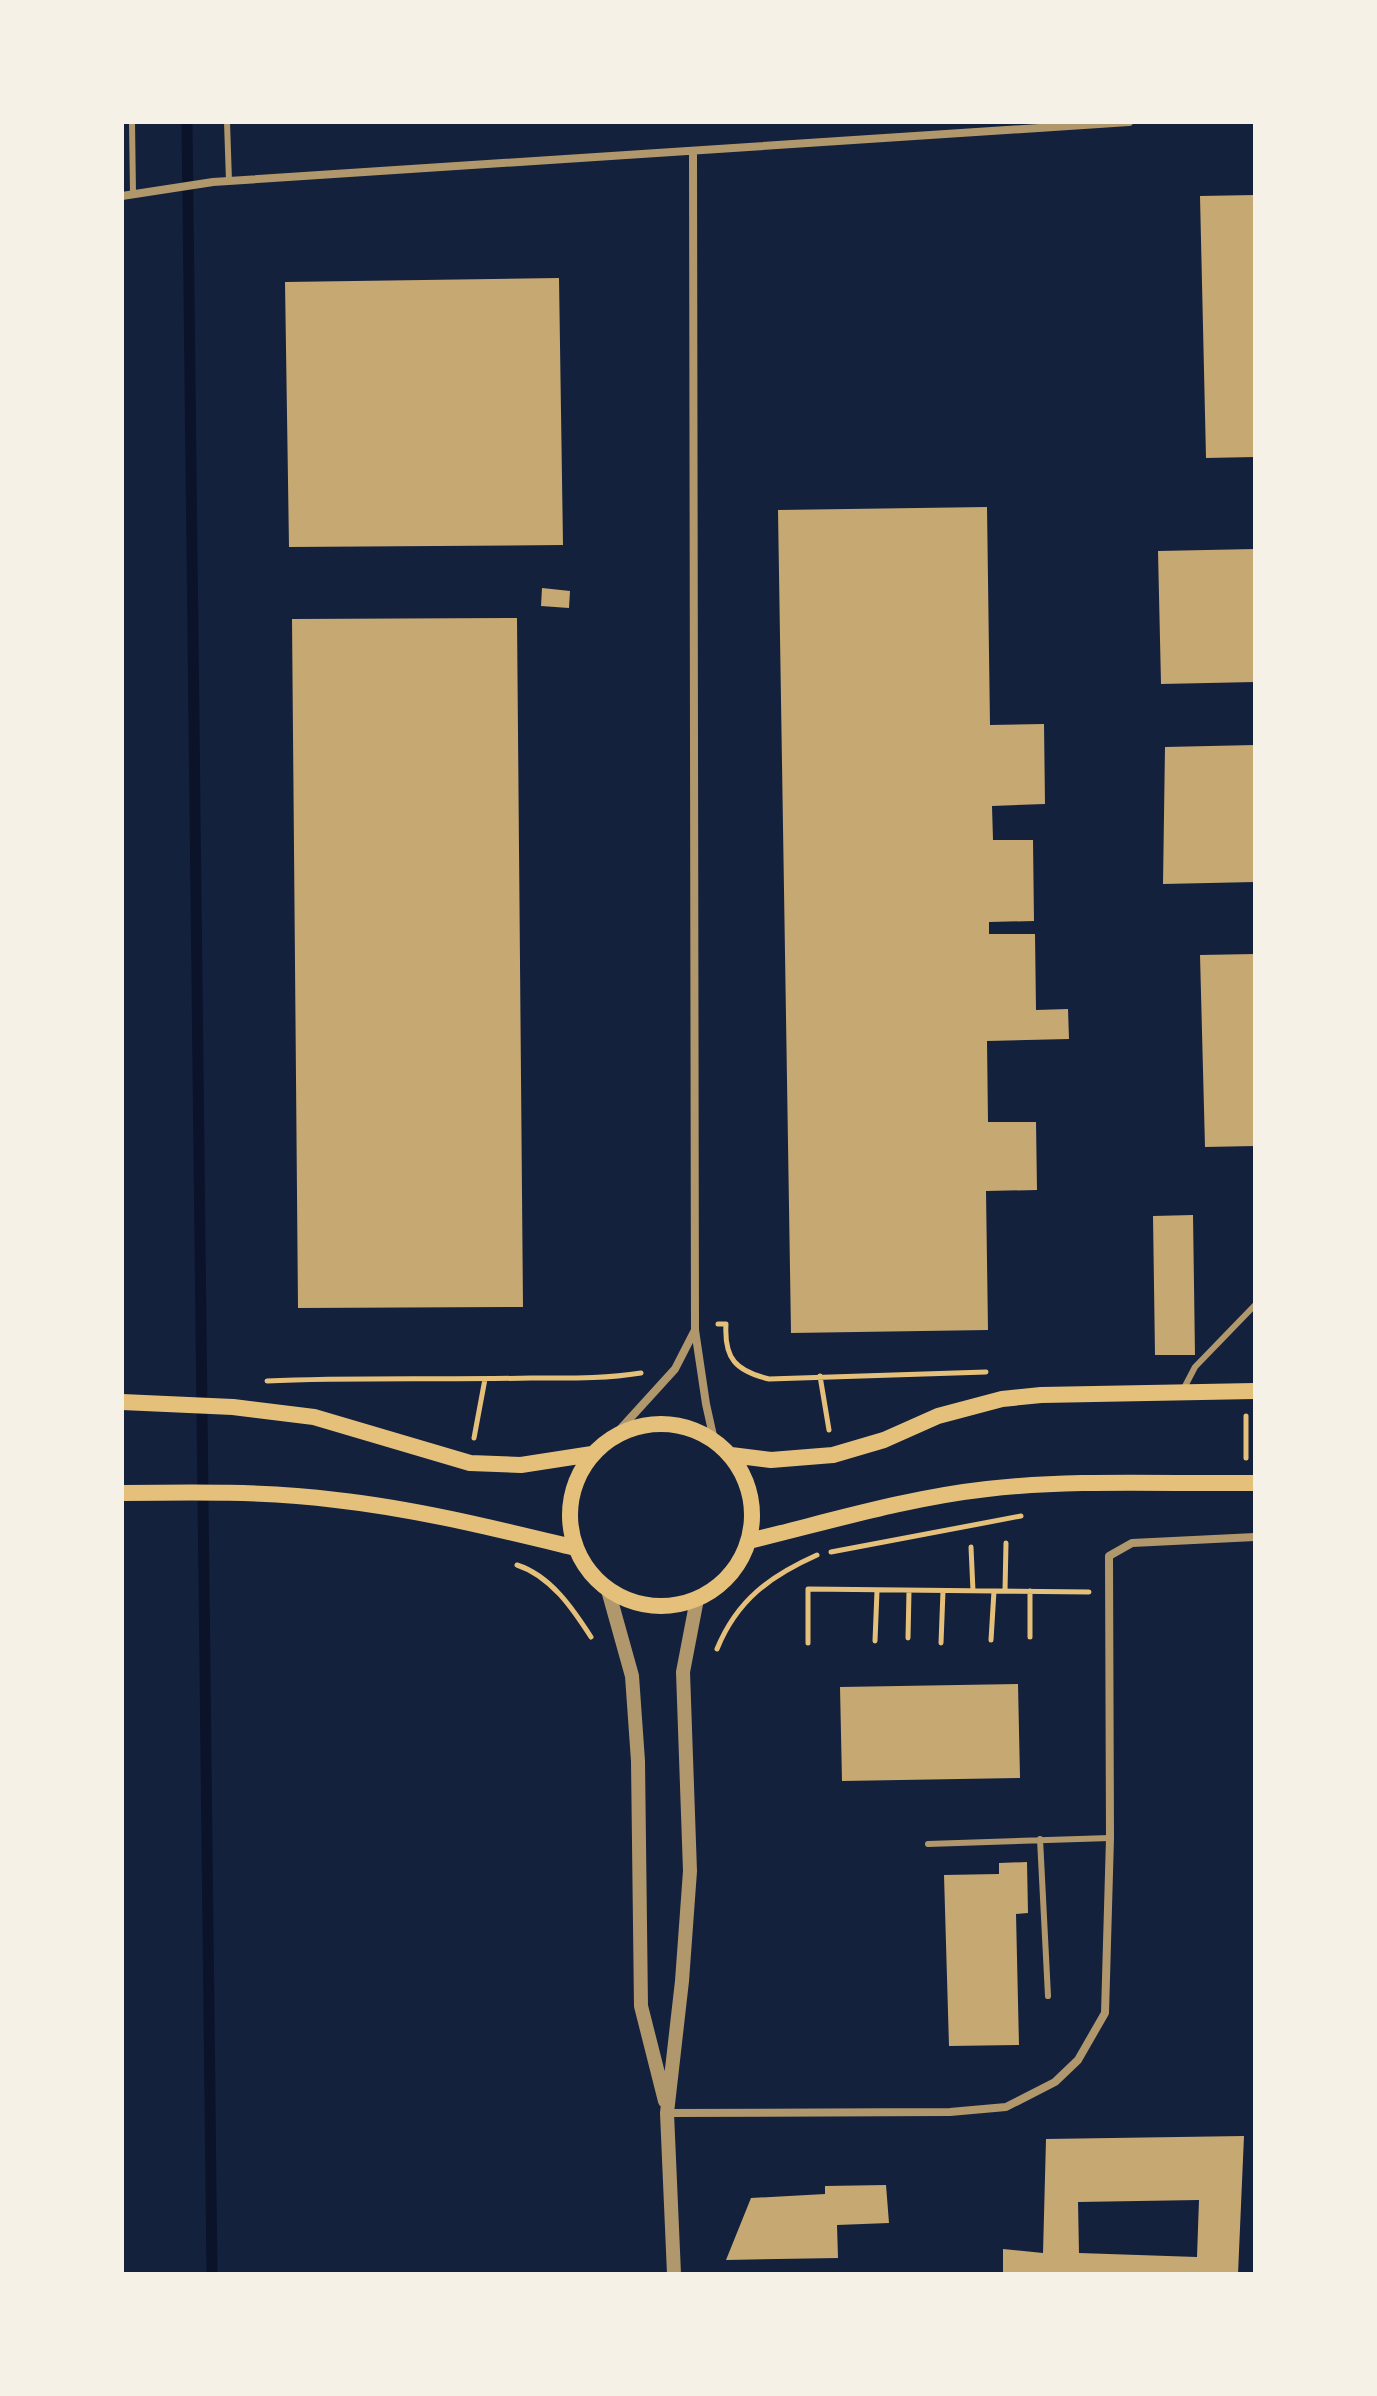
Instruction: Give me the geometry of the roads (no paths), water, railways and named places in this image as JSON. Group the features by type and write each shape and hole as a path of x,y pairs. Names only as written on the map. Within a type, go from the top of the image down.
{"main road":[{"path":"731,1455 771,1460 833,1455 884,1440 938,1416 1002,1399 1041,1395 1250,1391"},
{"path":"130,1402 233,1407 314,1417 470,1463 521,1465 592,1454"},
{"path":"667,1423 694,1429 714,1440 731,1455 746,1482 753,1511 749,1541 738,1566 720,1586 697,1599 667,1606 636,1603 608,1590 581,1559 569,1510 576,1480 592,1454 614,1436 639,1425 667,1423"},
{"path":"749,1541 918,1499 986,1489 1026,1485 1250,1483"},
{"path":"122,1493 253,1493 337,1500 457,1520 576,1548"}],"street":[{"path":"122,196 213,182 1129,122"},
{"path":"693,151 695,1327 714,1440"},
{"path":"614,1436 675,1369 695,1327"},
{"path":"667,2113 950,2112 1006,2107 1055,2082 1078,2060 1105,2013 1110,1838 1109,1556 1132,1543 1255,1537"},
{"path":"608,1590 632,1676 638,1761 641,2006 667,2113"},
{"path":"674,2274 667,2113 682,1981 690,1871 683,1672 697,1599"}],"lane":[{"path":"132,122 138,193"},
{"path":"227,122 229,181"},
{"path":"1182,1392 1195,1367 1255,1305"},
{"path":"928,1844 1110,1838"},
{"path":"1040,1839 1048,1996"}],"waterway":[{"path":"187,122 212,2274"}]}
